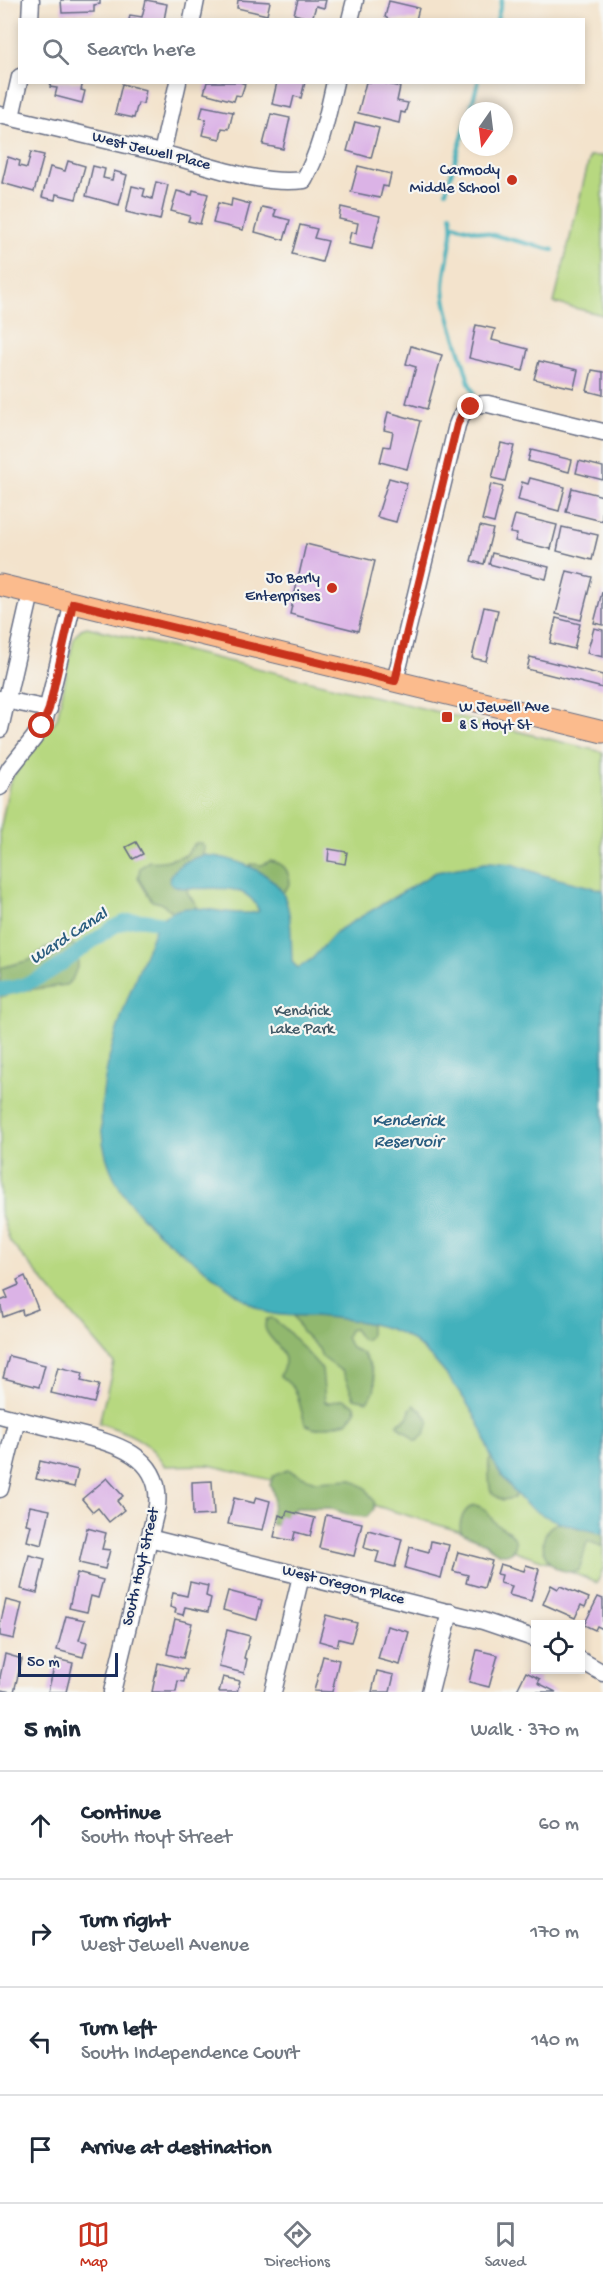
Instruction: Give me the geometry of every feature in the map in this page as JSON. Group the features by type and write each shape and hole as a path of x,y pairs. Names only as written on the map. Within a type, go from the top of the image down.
{"main road":[{"path":"0,585 603,732"}],"street":[{"path":"30,18 31,0"},
{"path":"192,18 196,0"},
{"path":"350,18 355,0"},
{"path":"5,116 18,82"},
{"path":"162,153 177,84"},
{"name":"West Jewell Place","path":"5,116 269,180 289,182 304,180 320,144 335,84"},
{"path":"395,681 457,425 462,414 471,407 488,404 603,432"},
{"path":"0,729 3,699 31,593"},
{"path":"0,787 10,768 42,726 49,709 73,603"},
{"path":"3,699 49,709"},
{"path":"0,1415 17,1419 0,1489"},
{"name":"South Hoyt Street","path":"17,1419 118,1446 136,1456 154,1478 158,1498 112,1692"},
{"name":"West Oregon Place","path":"149,1538 450,1612 502,1626 531,1637"},
{"path":"273,1692 301,1576"},
{"path":"430,1692 450,1612"},
{"path":"585,1663 603,1673"}],"green space":[{"path":"590,156 603,156 603,315 554,303"},
{"name":"Kendrick Lake Park","path":"87,627 603,752 603,1569 597,1583 547,1562 370,1504 209,1465 165,1466 144,1443 99,1423 114,1363 10,1242 0,1211 0,831 9,785 14,775 57,719 74,637 81,629"},
{"path":"201,843 204,847 203,853 187,889 189,896 197,906 194,910 173,912 161,903 152,901 138,878 140,868 149,861 163,861 186,855 194,844"},
{"path":"270,861 282,865 288,875 290,884 282,894 248,868 251,864 262,865"},
{"path":"61,940 74,945 77,949 78,965 72,980 66,985 27,990 0,997 0,968 30,960"},
{"path":"292,1312 370,1321 370,1336 365,1340 361,1339 354,1329 349,1330 346,1337 351,1348 364,1355 373,1372 374,1390 367,1401 354,1398 343,1372 322,1357 319,1349 302,1332"},
{"path":"272,1318 286,1329 322,1369 325,1402 343,1399 355,1405 356,1411 347,1422 315,1429 305,1424 297,1394 292,1386 280,1376 285,1364 284,1356 266,1330 265,1324 267,1319"},
{"path":"414,1405 429,1421 425,1434 417,1441 397,1424 409,1417 410,1409"},
{"path":"493,1458 519,1488 514,1498 503,1500 491,1490 489,1460"},
{"path":"287,1470 315,1481 351,1479 366,1488 374,1502 374,1509 367,1517 352,1516 330,1508 295,1508 279,1525 271,1524 274,1495 270,1485 273,1476"},
{"path":"475,1505 485,1510 495,1523 513,1535 516,1543 511,1552 498,1553 483,1542 461,1532 460,1524 463,1516"},
{"path":"573,1522 603,1530 603,1547 588,1541 578,1571 565,1571 548,1561 543,1543 550,1527 558,1523"}],"water":[{"name":"Kenderick Reservoir","path":"204,855 227,859 252,868 273,881 281,890 289,915 292,962 298,968 312,959 337,931 436,872 490,862 512,864 543,875 603,890 603,1534 548,1517 531,1508 520,1498 497,1468 481,1428 459,1391 428,1354 407,1337 387,1328 362,1322 325,1317 280,1315 260,1309 229,1289 154,1229 133,1207 116,1182 103,1140 101,1109 105,1076 123,1011 158,922 168,914 187,908 240,913 259,911 251,899 241,892 229,889 178,887 169,882 177,867"}],"building":[{"path":"61,0 100,0 100,4 94,5 94,12 62,13"},
{"path":"146,0 167,4 164,18 129,18 130,15 142,17"},
{"path":"238,0 270,2 267,15 237,8"},
{"path":"298,0 326,0 324,8 316,6 312,18 294,14"},
{"path":"389,1 419,8 416,18 385,17"},
{"path":"51,84 82,84 81,90 85,91 82,103 55,96 57,88 50,87"},
{"path":"122,84 146,90 143,104 138,103 134,118 115,114"},
{"path":"206,84 245,84 241,96 236,95 234,101 204,93"},
{"path":"277,84 304,84 301,98 294,96 291,108 272,104"},
{"path":"365,84 388,84 400,87 397,101 408,103 405,113 401,112 399,123 358,113"},
{"path":"203,106 233,112 229,129 222,128 220,139 202,135 206,119 200,118"},
{"path":"271,114 290,118 283,149 263,145"},
{"path":"355,122 379,128 371,158 347,151"},
{"path":"31,152 44,155 34,192 2,183 8,157 20,161 19,166 27,168"},
{"path":"68,161 85,166 76,199 56,194 55,200 42,197 50,167 65,171"},
{"path":"93,166 105,169 103,178 112,180 114,171 127,175 119,205 86,196"},
{"path":"358,166 391,174 388,187 383,186 380,198 351,192"},
{"path":"156,182 168,185 160,220 126,212 132,186 145,189 143,196 152,199"},
{"path":"193,190 208,194 200,224 188,221 190,216 171,211 177,191 192,195"},
{"path":"232,199 250,204 243,230 213,223 218,203 231,206"},
{"path":"262,207 276,210 274,216 290,220 284,240 255,232"},
{"path":"341,207 380,216 372,249 348,244 351,232 356,233 358,223 339,219"},
{"path":"300,225 317,229 314,238 328,241 322,262 292,254"},
{"path":"476,325 495,329 492,340 528,349 523,371 469,358"},
{"path":"411,346 442,355 427,409 406,403 416,367 406,364"},
{"path":"539,361 578,370 574,388 534,379"},
{"path":"592,370 603,372 603,395 587,391"},
{"path":"388,412 420,421 407,469 380,462 384,446 390,447 393,432 384,430"},
{"path":"501,443 514,446 505,481 492,478"},
{"path":"531,450 572,460 569,472 528,461"},
{"path":"579,461 603,467 603,480 576,473"},
{"path":"389,478 407,483 396,522 377,517"},
{"path":"530,478 565,487 559,511 518,500 522,482 528,484"},
{"path":"491,484 503,487 494,523 482,520"},
{"path":"572,488 603,496 602,521 566,512"},
{"path":"515,515 557,525 551,549 515,541 517,534 510,533"},
{"path":"480,526 493,529 484,564 471,561"},
{"path":"562,527 598,535 592,560 557,551"},
{"name":"Jo Berly Enterprises","path":"306,544 375,561 358,631 290,614"},
{"path":"492,553 549,567 546,579 489,564"},
{"path":"567,571 592,577 581,620 556,614"},
{"path":"603,592 603,625 594,623"},
{"path":"484,607 498,610 486,661 472,658"},
{"path":"556,618 580,624 574,649 550,643"},
{"path":"594,628 603,630 603,657 587,653"},
{"path":"530,657 603,675 603,688 527,669"},
{"path":"136,842 143,854 133,859 126,847"},
{"path":"329,849 347,852 345,864 328,861"},
{"path":"25,1276 38,1309 23,1315 22,1310 3,1317 0,1301 8,1298 5,1291 19,1285 17,1280"},
{"path":"9,1356 45,1365 39,1387 3,1378"},
{"path":"58,1367 83,1373 81,1381 99,1385 94,1403 51,1393"},
{"path":"40,1461 78,1470 74,1487 36,1479"},
{"path":"107,1478 123,1496 117,1501 124,1510 109,1522 98,1508 93,1512 82,1499"},
{"path":"212,1481 214,1515 193,1516 192,1482"},
{"path":"256,1497 270,1501 263,1530 228,1524 234,1498 254,1503"},
{"path":"30,1506 50,1510 42,1545 27,1541 31,1525 26,1524"},
{"path":"287,1511 315,1518 310,1536 295,1532 293,1541 274,1537 279,1515 285,1517"},
{"path":"326,1515 362,1523 354,1556 319,1548"},
{"path":"87,1528 106,1533 102,1549 110,1550 105,1569 79,1563"},
{"path":"368,1530 402,1539 395,1567 376,1562 379,1552 364,1548"},
{"path":"431,1541 449,1545 441,1578 405,1568 410,1547 429,1552"},
{"path":"458,1552 492,1561 484,1588 466,1583 468,1575 453,1571"},
{"path":"29,1555 45,1559 37,1593 21,1589"},
{"path":"500,1564 524,1571 526,1565 539,1569 531,1601 509,1595 512,1586 500,1583 502,1575 497,1574"},
{"path":"77,1573 103,1580 98,1598 91,1596 87,1612 69,1608"},
{"path":"190,1582 208,1586 206,1596 211,1598 208,1612 185,1607 183,1615 175,1613 176,1609 170,1607 173,1593 187,1596"},
{"path":"551,1585 558,1589 560,1586 589,1598 585,1607 581,1605 575,1618 543,1604"},
{"path":"228,1591 262,1600 257,1620 223,1610"},
{"path":"598,1597 603,1599 603,1629 597,1626 595,1630 585,1625"},
{"path":"6,1600 22,1604 14,1639 0,1636 0,1625"},
{"path":"326,1615 357,1623 351,1642 339,1639 337,1646 319,1641"},
{"path":"66,1616 85,1620 79,1640 87,1642 83,1657 57,1650"},
{"path":"175,1619 192,1623 183,1658 167,1654"},
{"path":"387,1626 409,1632 400,1665 378,1659"},
{"path":"227,1630 250,1636 244,1658 247,1659 244,1673 219,1667"},
{"path":"477,1650 498,1655 489,1687 469,1682"},
{"path":"5,1654 22,1659 14,1692 0,1690"},
{"path":"323,1656 339,1660 332,1692 314,1691"},
{"path":"56,1659 73,1663 66,1692 48,1692"},
{"path":"158,1663 187,1670 184,1682 178,1681 176,1692 152,1692"},
{"path":"377,1671 394,1675 390,1692 372,1692"},
{"path":"526,1672 540,1679 538,1683 556,1692 516,1692"},
{"path":"223,1677 240,1681 237,1692 219,1692"}],"waterway":[{"path":"498,18 502,0"},
{"path":"472,102 477,84"},
{"path":"446,191 459,147"},
{"path":"451,214 452,232 444,288 445,298 469,383 474,393"},
{"path":"454,225 553,250"},
{"name":"Ward Canal","path":"0,989 26,984 50,972 123,922 137,920 158,922"}],"place":[{"name":"Carmody Middle School","path":"512,180"},
{"name":"Jo Berly Enterprises","path":"332,588"},
{"name":"W Jewell Ave & S Hoyt St","path":"447,717"}],"route":[{"path":"42,726 49,709 73,603 395,681 457,425 462,414 471,407"}]}
